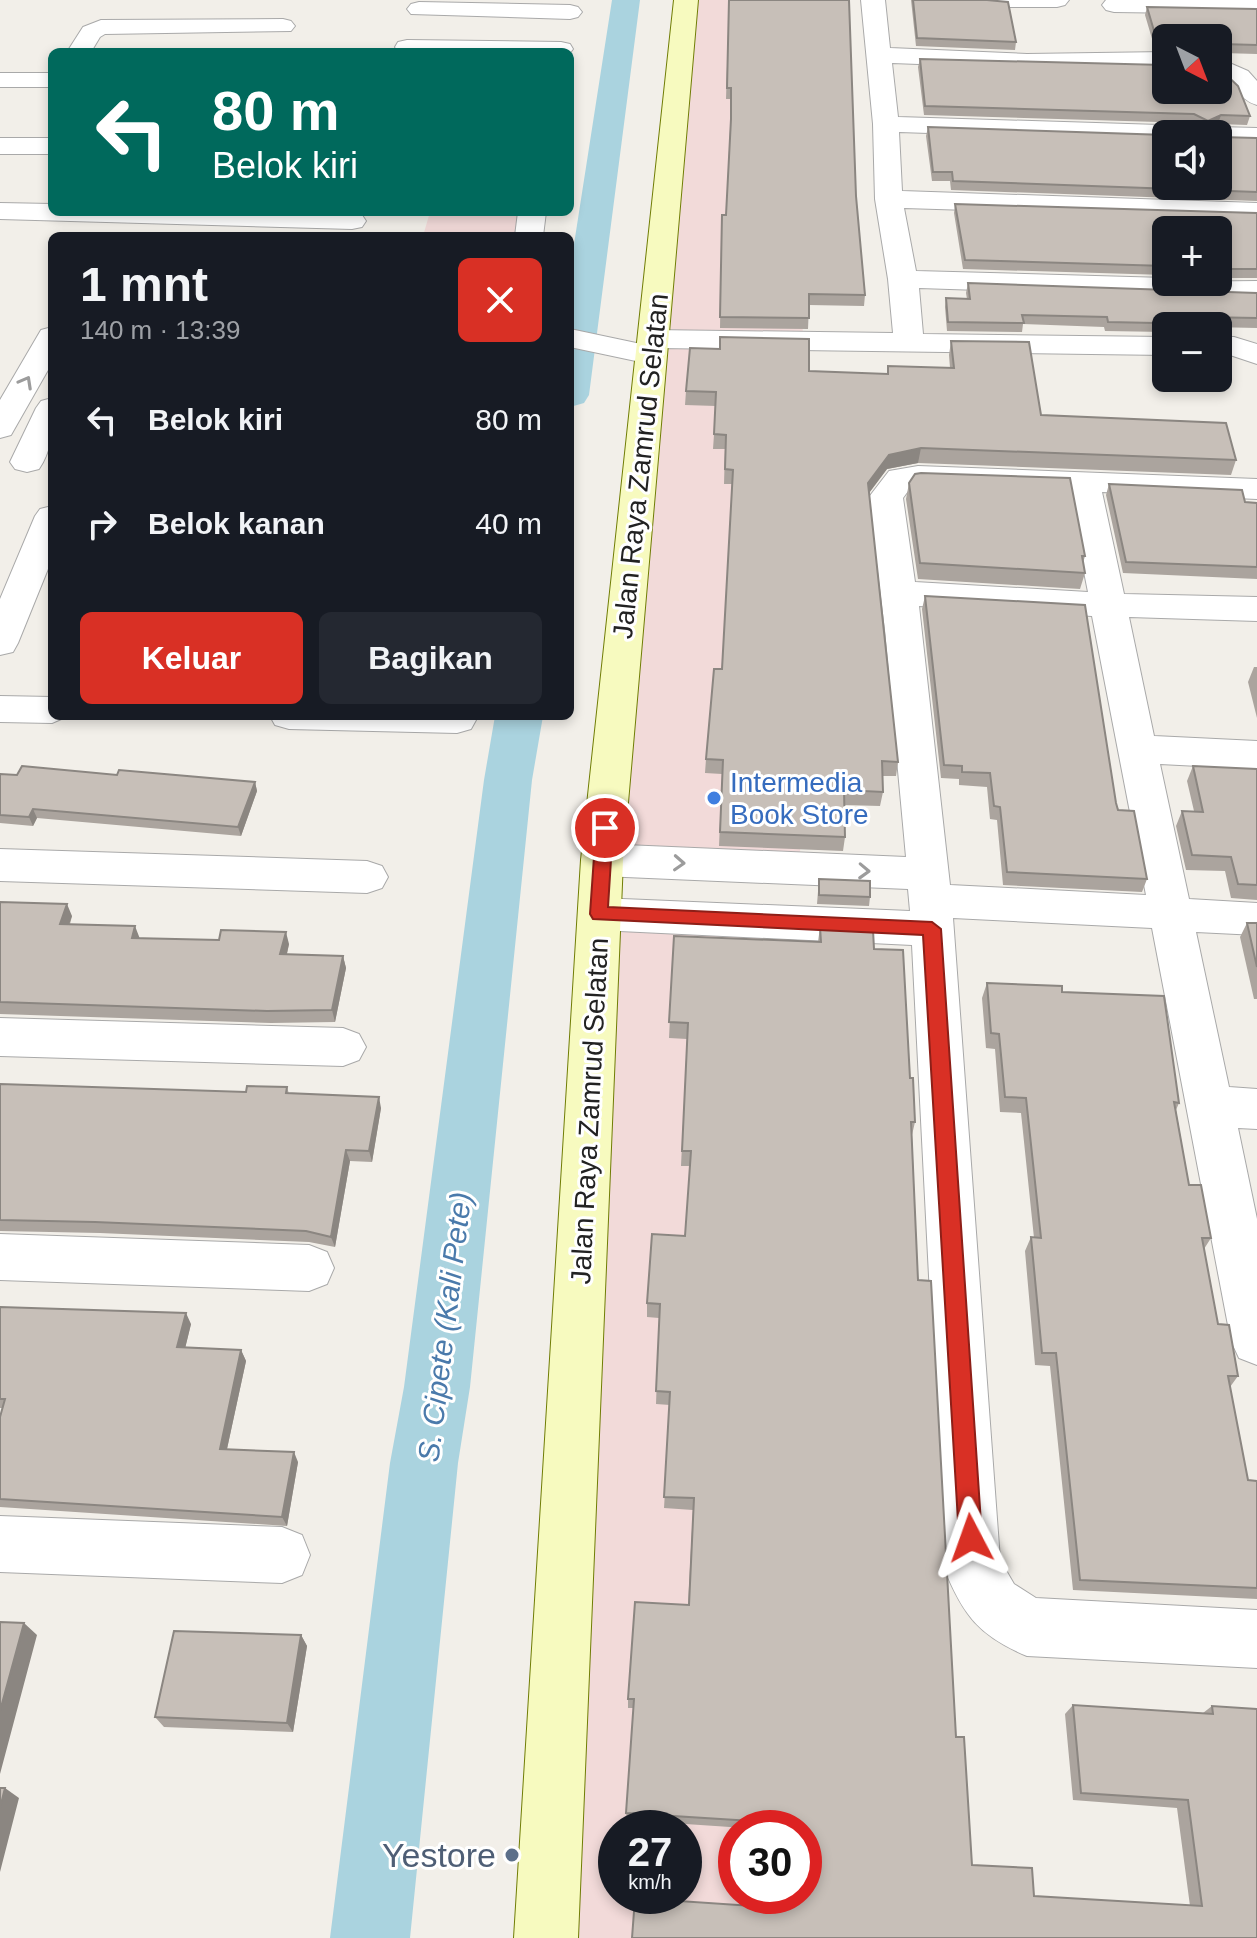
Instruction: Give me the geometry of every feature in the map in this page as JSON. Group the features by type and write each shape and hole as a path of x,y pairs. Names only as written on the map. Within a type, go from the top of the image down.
{"street":[{"name":"Jalan Raya Zamrud Selatan","path":"546,1938 602,860 647,349 686,0"},
{"path":"873,0 886,124 889,199 903,279 909,343"},
{"path":"991,0 1057,0"},
{"path":"1013,1 1027,61"},
{"path":"406,48 421,5 570,6 561,48"},
{"path":"1114,5 1257,7"},
{"path":"81,48 91,32 101,27 287,17 273,48"},
{"path":"879,55 1027,61 1152,59"},
{"path":"1232,72 1257,97"},
{"path":"0,80 48,80"},
{"path":"886,124 1152,133"},
{"path":"1232,135 1257,136"},
{"path":"0,146 48,146"},
{"path":"889,199 1257,211"},
{"path":"0,211 48,212"},
{"path":"232,216 352,223"},
{"path":"903,279 1257,290"},
{"path":"574,339 647,349 909,343 1152,346"},
{"path":"0,428 48,343"},
{"path":"1232,346 1257,355"},
{"path":"26,462 48,416"},
{"path":"1257,489 918,476 901,478 886,497 900,593 930,901 972,1568 994,1604 1027,1627 1257,1639"},
{"path":"1083,481 1138,749 1161,913 1210,1106 1257,1341"},
{"path":"0,643 40,573 48,535"},
{"path":"900,593 1108,605 1257,609"},
{"path":"0,709 48,710"},
{"path":"1138,749 1257,755"},
{"path":"602,860 930,901 1257,919"},
{"path":"0,865 367,877"},
{"path":"599,914 930,901"},
{"path":"0,1037 343,1047"},
{"path":"1210,1106 1257,1109"},
{"path":"0,1257 309,1268"},
{"path":"0,1544 282,1555"}],"shaded area":[{"path":"686,0 792,0 803,339 800,869 602,860"},
{"path":"429,216 532,216 530,232 424,232"},
{"path":"615,914 807,923 820,1810 718,1810 718,1914 822,1914 822,1938 549,1938"}],"building":[{"path":"729,0 849,0 856,196 865,295 809,294 809,318 720,317 722,215 726,215 731,119 731,88 727,88"},
{"path":"913,0 1008,2 1016,42 917,38"},
{"path":"1147,7 1257,9 1257,45 1232,44 1232,24 1152,24"},
{"path":"920,59 1152,65 1152,104 1232,104 1232,80 1238,86 1250,116 1221,115 1206,120 1194,114 925,106"},
{"path":"928,127 1152,135 1152,188 953,181 952,172 933,172"},
{"path":"1232,137 1257,138 1257,192 1232,191"},
{"path":"955,204 1257,213 1257,269 1232,269 1232,216 1152,216 1152,266 965,260"},
{"path":"968,283 1152,289 1152,296 1257,293 1257,318 1232,318 1232,312 1152,312 1152,323 1108,322 1107,317 1022,315 1024,323 948,322 946,298 970,299"},
{"path":"720,337 809,339 809,371 888,374 888,366 954,368 951,341 1029,342 1041,415 1226,423 1236,460 921,448 889,455 868,483 898,762 882,761 883,792 844,790 845,837 720,832 723,760 706,759 714,669 722,669 733,470 725,469 726,435 714,434 716,392 686,391 690,348 720,349"},
{"path":"915,474 1070,478 1085,556 1082,556 1085,573 920,563 909,483"},
{"path":"1109,484 1242,490 1245,502 1257,503 1257,567 1126,562"},
{"path":"925,596 1085,605 1116,803 1118,810 1134,811 1147,879 1007,872 1000,807 994,806 990,773 962,772 962,766 944,765"},
{"path":"22,766 117,775 119,770 255,782 238,827 33,809 29,817 0,815 0,774 17,775"},
{"path":"1193,766 1257,769 1257,885 1238,884 1231,857 1192,855 1182,811 1203,812"},
{"path":"819,879 870,881 870,897 819,895"},
{"path":"0,902 67,904 60,924 135,926 132,938 219,940 221,930 286,932 280,954 343,956 332,1010 267,1011 0,1002"},
{"path":"1247,923 1257,923 1257,967"},
{"path":"820,927 873,930 874,949 903,950 915,1122 911,1122 918,1280 931,1281 956,1737 964,1737 972,1865 1032,1868 1034,1896 1202,1906 1188,1800 1081,1793 1073,1705 1213,1714 1212,1706 1257,1709 1257,1938 632,1938 634,1914 702,1914 702,1903 718,1904 718,1914 822,1914 822,1810 718,1810 718,1819 702,1818 702,1810 626,1810 634,1699 628,1699 635,1602 689,1605 694,1498 664,1497 670,1392 656,1391 660,1304 647,1303 652,1234 685,1236 691,1151 682,1151 688,1023 669,1022 674,936 821,942"},
{"path":"987,983 1062,986 1062,992 1164,996 1179,1103 1174,1102 1189,1185 1201,1185 1211,1238 1202,1238 1218,1324 1229,1325 1238,1376 1228,1376 1248,1480 1257,1481 1257,1588 1080,1580 1056,1353 1042,1353 1031,1237 1041,1238 1026,1098 1005,1097 999,1034 991,1033"},
{"path":"0,1084 246,1092 247,1086 287,1087 286,1093 379,1097 369,1151 346,1150 331,1237 306,1231 0,1220"},
{"path":"0,1307 186,1313 177,1347 241,1350 220,1449 294,1452 282,1517 0,1499 0,1417 5,1399 0,1399"},
{"path":"0,1622 24,1623 0,1711"},
{"path":"174,1631 301,1635 287,1723 155,1717"},
{"path":"0,1788 5,1788 0,1808"}],"waterway":[{"name":"S. Cipete (Kali Pete)","path":"574,367 626,0"},
{"name":"S. Cipete (Kali Pete)","path":"370,1938 424,1463 437,1387 508,780 518,720"}],"place":[{"name":"Intermedia Book Store","path":"714,798"},
{"name":"Yestore","path":"512,1855"}],"route":[{"path":"605,828 599,914 932,929 971,1538"}]}
